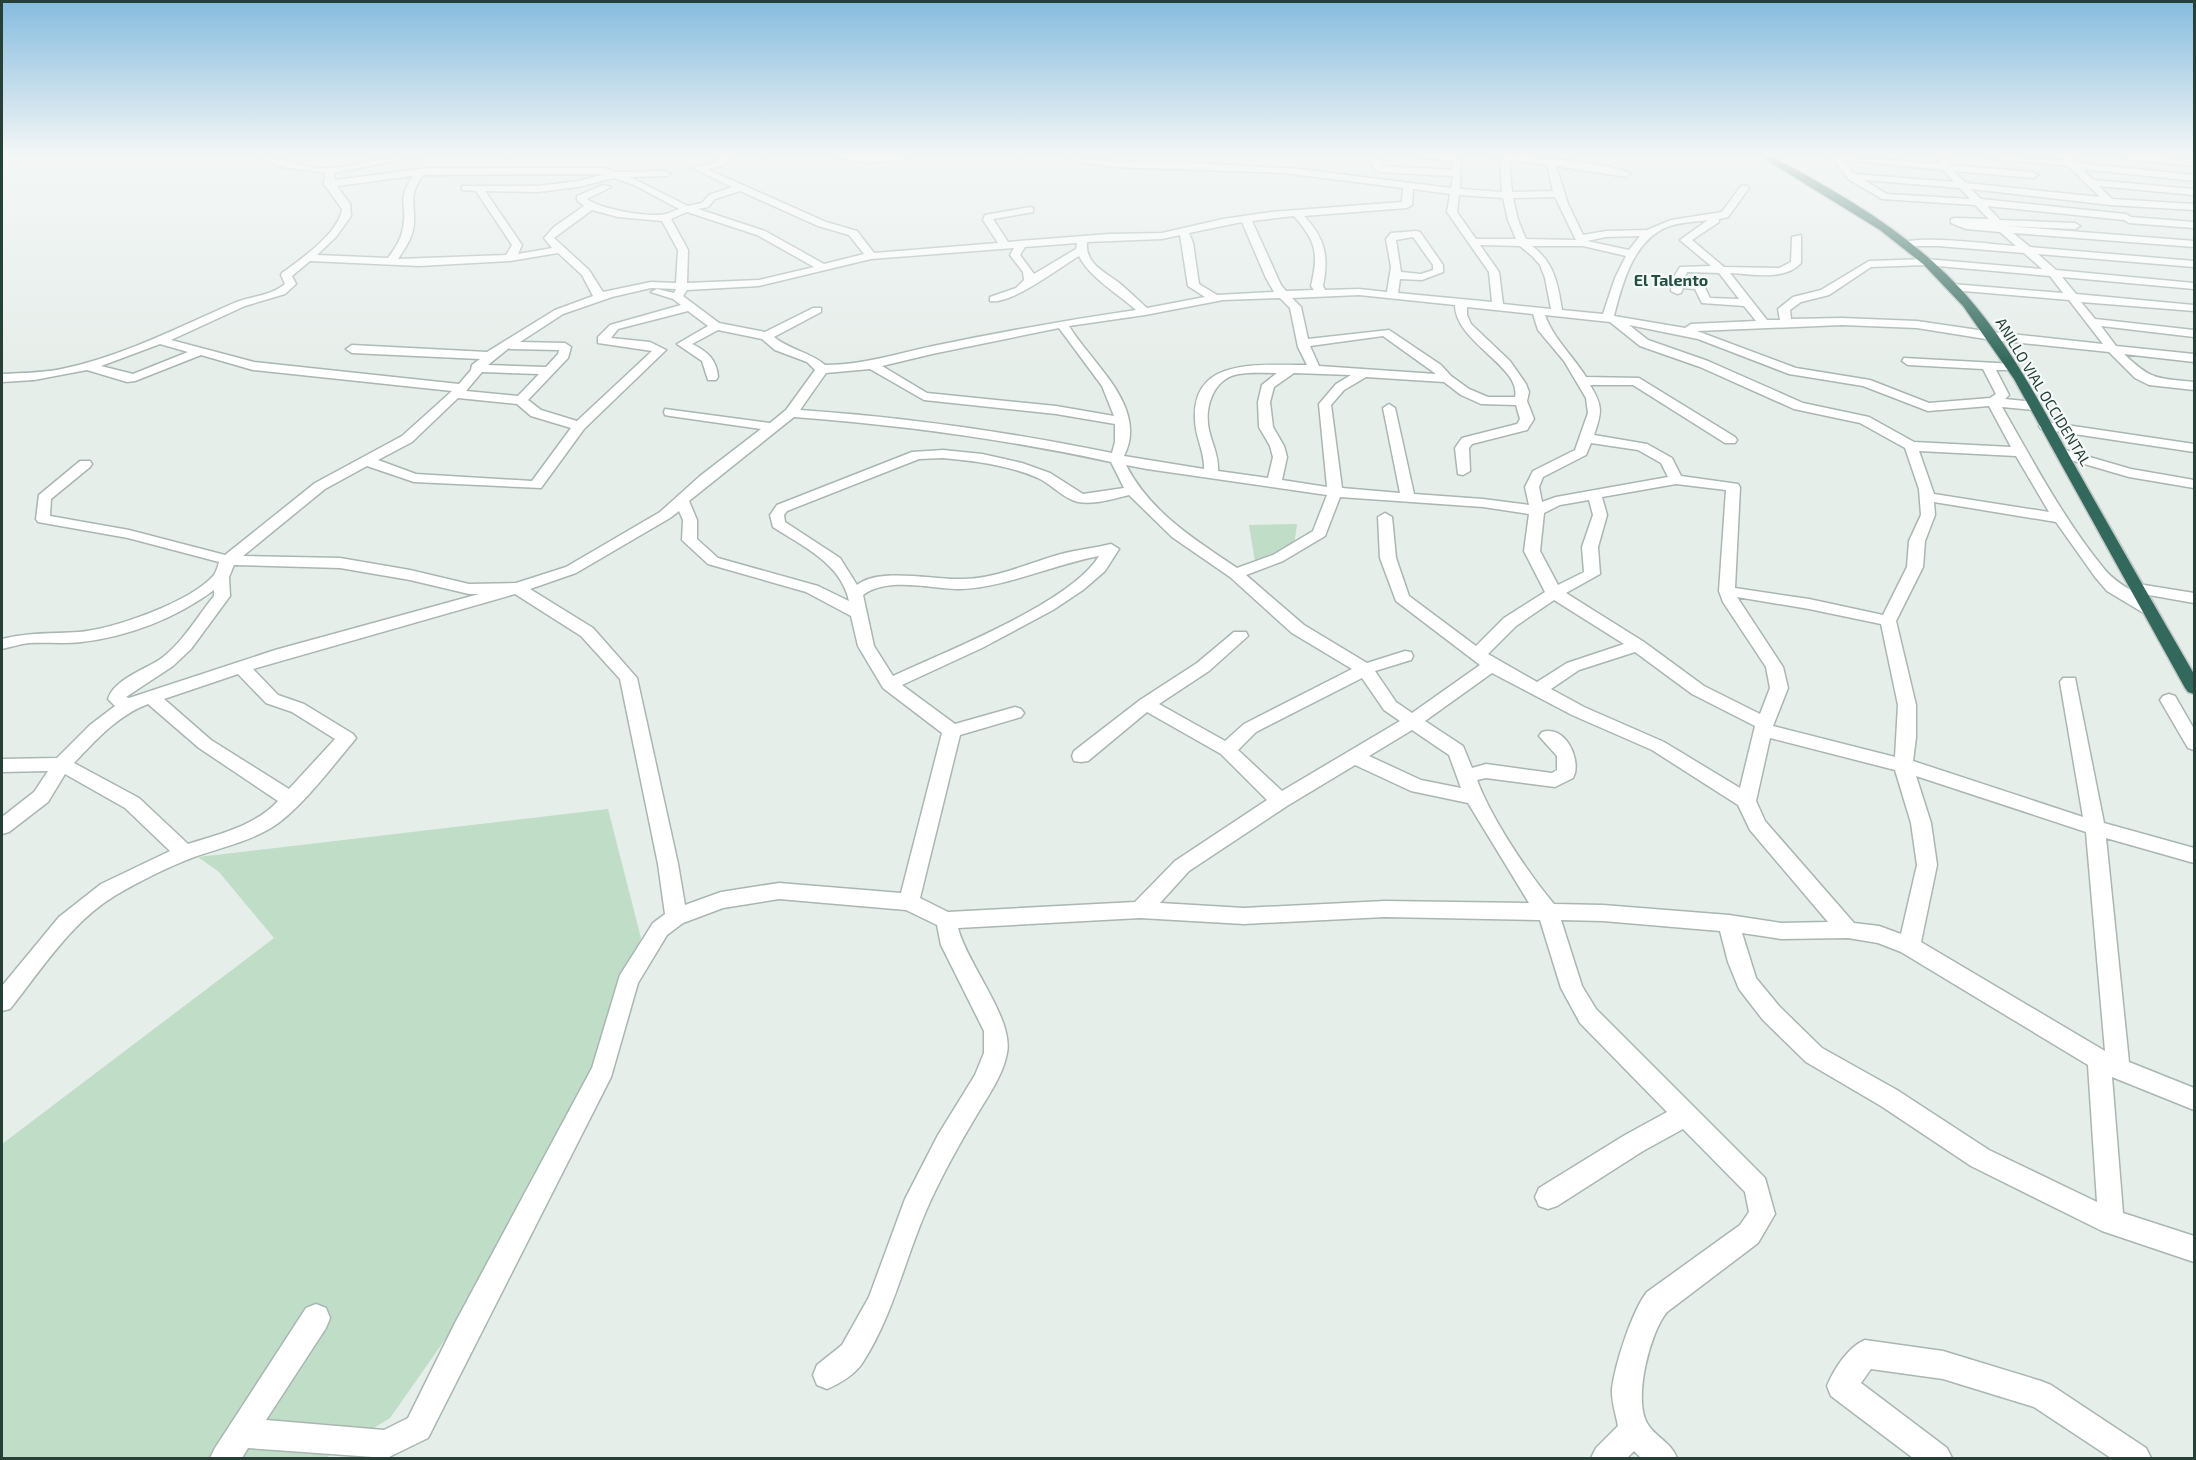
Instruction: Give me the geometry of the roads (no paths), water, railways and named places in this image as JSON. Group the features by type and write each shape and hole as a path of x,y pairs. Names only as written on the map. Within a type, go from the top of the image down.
{"highway":[{"name":"ANILLO VIAL OCCIDENTAL","path":"1877,224 1906,244 1948,283 1992,336 2062,453 2194,688"}],"street":[{"path":"2,378 63,374 162,341 242,303 283,292 291,284 286,275 321,245 339,224"},
{"path":"390,263 404,242 409,224"},
{"path":"503,224 517,244 510,258"},
{"path":"566,224 552,232 549,238 558,250 573,260 597,287 599,297"},
{"path":"669,224 684,250 682,297"},
{"path":"734,224 761,233 822,267"},
{"path":"822,224 853,233 871,256"},
{"path":"991,224 1006,247"},
{"path":"660,350 650,346 602,340 614,327 682,297 759,283 871,256 1022,244 1082,245 1109,237 1162,236 1215,224"},
{"path":"1248,224 1271,278 1295,307 1303,343 1315,369"},
{"path":"1307,224 1316,234 1323,262 1317,286 1322,292"},
{"path":"1460,224 1494,272 1498,307"},
{"path":"1516,224 1522,243 1541,259 1549,272 1557,312"},
{"path":"1571,224 1582,241 1632,254"},
{"path":"1611,318 1616,285 1632,254 1650,233 1668,224"},
{"path":"1710,224 1685,240 1722,270 1764,324"},
{"path":"2133,224 2171,262 2194,281"},
{"path":"2001,226 2075,226"},
{"path":"2001,226 2194,244"},
{"path":"2001,226 2054,274 2113,350 2139,375 2153,382 2194,386"},
{"path":"1184,232 1188,243 1194,286 1214,298"},
{"path":"1473,242 1582,241 1606,234 1650,233"},
{"path":"1392,294 1396,274 1392,237 1416,234 1438,265 1437,272 1422,277 1396,274"},
{"path":"1747,303 1706,301 1700,286 1677,288 1678,278 1684,269 1789,269 1796,263 1797,237"},
{"path":"1938,243 1955,264"},
{"path":"1906,244 1938,243 2194,264"},
{"path":"1022,244 1015,255 1028,272 1030,281"},
{"path":"994,299 1020,290 1082,245"},
{"path":"1082,245 1091,269 1112,283 1145,312"},
{"path":"307,258 390,263 510,258 558,250"},
{"path":"1786,322 1784,309 1797,299 1825,293 1869,264 1926,262 2194,286"},
{"path":"1894,263 1948,283 2194,308"},
{"path":"128,705 117,699 119,692 167,662 185,645 222,596 221,576 228,560 320,486 407,440 458,391 489,356 510,345 529,329 559,312 599,297 651,285 652,289 657,292 682,297 716,326 741,329 766,336 779,347 811,359 822,369 846,369 872,365 931,350 1062,324 1145,312 1214,298 1359,292 1611,318 1674,328 1702,336 1792,371 1866,383 1928,407 1993,402 2035,406"},
{"path":"1461,303 1461,315 1466,326 1499,357 1520,384 1521,401 1527,418 1522,428 1467,441 1462,448 1463,471"},
{"path":"766,336 817,310"},
{"path":"1538,311 1544,330 1583,381 1595,413 1581,452 1538,474 1532,487 1537,511 1532,551 1554,593 1638,646 1698,690 1765,727 1903,765 2095,828 2194,855"},
{"path":"1611,318 1644,343 1704,364 1800,406 1864,420 1911,446 2019,452"},
{"path":"1674,328 1786,322 1885,322 1962,329 1992,336 2194,358"},
{"path":"2093,322 2194,333"},
{"path":"1062,324 1077,347 1110,386 1118,401 1122,421 1122,449 1116,458"},
{"path":"369,462 414,478 536,486 579,426 660,350 683,344 716,326"},
{"path":"1303,343 1385,332 1465,392 1486,401 1521,401"},
{"path":"162,341 253,366 521,400 536,413 579,426"},
{"path":"683,344 703,352 712,369 712,377"},
{"path":"510,345 565,347 564,355 521,400"},
{"path":"352,349 489,356"},
{"path":"87,366 127,378 135,377 201,351"},
{"path":"1908,361 2011,367"},
{"path":"872,365 924,396 1056,410 1122,421"},
{"path":"1987,365 2003,395 1993,402"},
{"path":"476,368 549,371"},
{"path":"2,827 40,797 62,764 96,729 128,705 321,642 517,588 571,570 665,515 682,502 705,479 791,413 822,369"},
{"path":"1211,473 1213,460 1202,427 1201,405 1208,389 1226,373 1237,370 1315,369 1447,378"},
{"path":"1274,484 1280,457 1277,446 1266,428 1264,402 1268,385 1290,370"},
{"path":"1235,574 1278,558 1320,533 1335,492 1325,404 1340,387 1365,372"},
{"path":"1583,381 1635,381 1730,440"},
{"path":"1993,402 2019,452 2060,518 2112,588 2148,609"},
{"path":"1389,408 1395,447 1408,498"},
{"path":"670,412 773,427"},
{"path":"791,413 860,418 958,430 1146,465 1274,484 1335,492 1483,503 1537,511 1556,501 1676,480 1733,487 1727,591 1731,602 1774,667 1779,688 1765,727 1746,801"},
{"path":"2046,426 2194,448"},
{"path":"1587,438 1642,447 1667,461 1676,480"},
{"path":"1909,946 1927,865 1921,823 1903,765 1907,737 1907,705 1888,621 1915,567 1917,541 1928,515 1927,497 1911,446"},
{"path":"2062,453 2129,473 2194,484"},
{"path":"952,731 889,684 866,646 855,594 835,561 778,524 777,516 782,508 917,455 943,454 982,458 1017,466 1045,476 1069,493 1081,498 1101,497 1132,490"},
{"path":"1116,458 1132,490 1177,534 1235,574 1298,629 1365,669 1390,706 1456,751 1474,797 1530,890 1548,911 1572,988 1588,1016 1685,1115 1738,1165 1756,1186 1762,1214 1749,1234 1657,1302 1648,1314 1626,1390 1634,1431 1662,1458"},
{"path":"85,464 44,498 42,519 129,534 228,560 340,563 410,575 469,589 517,588 587,632 628,678 668,864 676,917"},
{"path":"1140,910 1182,866 1280,801 1413,721 1484,660 1510,622 1554,593 1592,574 1590,547 1600,515 1595,496"},
{"path":"1927,497 2060,518"},
{"path":"682,502 690,520 690,540 713,561 812,589 859,613"},
{"path":"1385,517 1389,558 1402,598 1484,660 1578,711 1658,746 1746,801 1757,825 1848,930"},
{"path":"855,594 869,583 899,581 962,584 984,582 1068,557 1111,549 1108,559 1084,582 1009,629 889,684"},
{"path":"2,644 28,638 81,637 119,629 150,619 187,602 221,576"},
{"path":"2138,589 2194,598"},
{"path":"1727,591 1809,604 1888,621"},
{"path":"1081,756 1146,704 1203,667 1240,636"},
{"path":"1539,690 1578,663 1638,646"},
{"path":"1227,750 1250,728 1365,669 1405,656"},
{"path":"2,1002 66,923 108,890 184,853 237,836 264,823 279,812 347,738 298,708 272,699 241,667"},
{"path":"2069,682 2095,828 2108,1064 2111,1222"},
{"path":"152,698 205,744 290,799"},
{"path":"2169,700 2194,744"},
{"path":"1146,704 1227,750 1280,801"},
{"path":"952,731 1016,713"},
{"path":"909,902 952,731"},
{"path":"1466,776 1486,771 1555,780 1566,773 1569,762 1562,746 1548,736"},
{"path":"1354,756 1379,770 1418,786 1474,797"},
{"path":"2,765 62,764 132,803 184,853"},
{"path":"242,1433 384,1444 401,1438 418,1428 465,1333 603,1070 628,981 660,929 676,917 721,900 779,891 909,902 946,920 1140,910 1244,916 1385,909 1603,913 1729,923 1781,931 1848,930 1879,935 1909,946 2108,1064 2194,1100"},
{"path":"827,1375 852,1355 880,1304 914,1208 947,1143 984,1081 996,1053 995,1031 952,945 946,920"},
{"path":"1729,923 1739,962 1748,983 1771,1012 1814,1055 1888,1098 1980,1158 2111,1222 2194,1249"},
{"path":"1548,1197 1634,1143 1685,1115"},
{"path":"225,1458 316,1318"},
{"path":"1937,1458 1841,1386 1865,1354 1943,1365 2041,1395 2136,1458"},
{"path":"1605,1458 1634,1431"}],"district":[{"name":"El Talento","path":"1671,280"}]}
